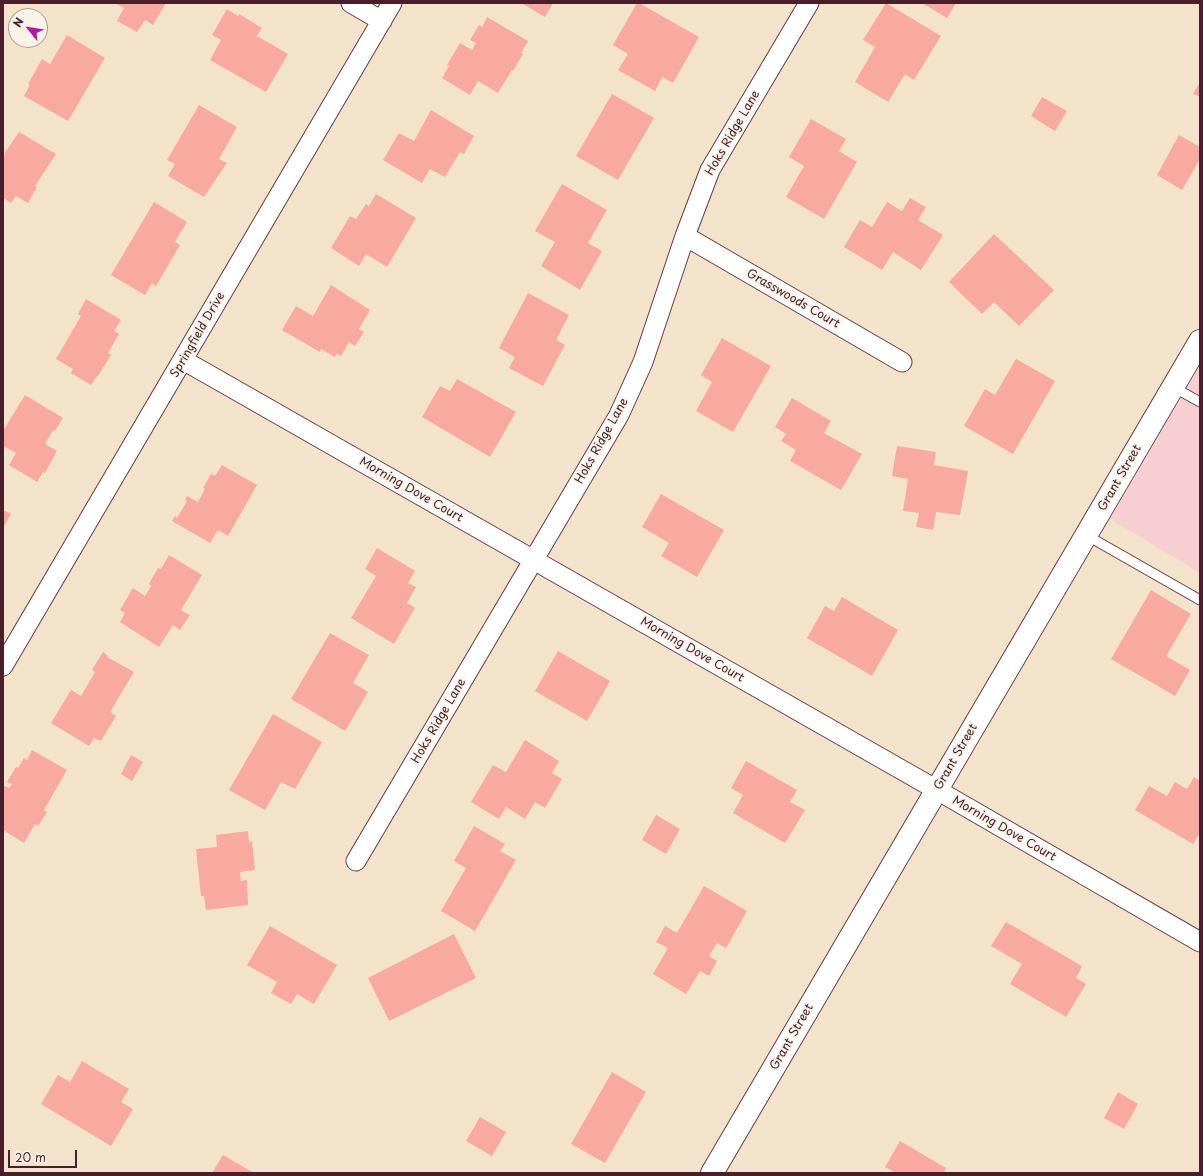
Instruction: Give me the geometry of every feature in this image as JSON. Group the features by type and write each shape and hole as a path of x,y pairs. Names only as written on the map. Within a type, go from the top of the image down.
{"street":[{"path":"351,3 382,21"},
{"name":"Springfield Drive","path":"3,666 392,3"},
{"name":"Hoks Ridge Lane","path":"356,861 619,415 643,362 685,236 710,170 809,3"},
{"name":"Grasswoods Court","path":"685,236 902,362"},
{"name":"Grant Street","path":"712,1173 1200,341"},
{"name":"Morning Dove Court","path":"183,360 937,790 1200,942"}],"lane":[{"path":"1173,387 1200,402"},
{"path":"1086,535 1200,600"}],"shaded area":[{"path":"1200,366 1200,573 1110,519"}],"building":[{"path":"115,3 166,3 153,25 145,20 137,32 117,21 124,8"},
{"path":"521,3 553,3 545,17"},
{"path":"637,3 699,37 673,83 662,77 655,91 618,70 628,54 613,45"},
{"path":"886,3 941,36 914,80 905,74 888,102 855,82 875,47 863,40"},
{"path":"922,3 956,3 947,18"},
{"path":"227,9 238,16 239,14 262,28 257,36 288,54 266,92 210,60 221,40 212,35"},
{"path":"487,17 528,41 521,53 523,54 498,93 478,81 470,95 442,78 449,66 447,65 460,43 472,50 476,43 470,40 479,25 482,27"},
{"path":"67,35 105,58 68,121 24,96 30,85 28,84 42,59 50,64"},
{"path":"1200,82 1200,97 1193,94"},
{"path":"612,94 654,118 618,180 576,156"},
{"path":"1042,97 1067,111 1055,131 1031,116"},
{"path":"199,105 237,127 219,159 227,163 204,197 168,176 175,164 167,160"},
{"path":"431,110 474,136 464,154 460,152 445,177 430,169 422,183 383,160 399,133 414,141"},
{"path":"811,119 846,139 839,151 857,162 824,219 786,197 804,166 789,157"},
{"path":"19,132 56,154 35,186 37,187 28,203 16,196 11,203 3,198 4,154"},
{"path":"1179,135 1200,147 1200,159 1182,190 1157,175"},
{"path":"562,184 607,210 588,243 602,251 580,290 541,266 555,242 535,231"},
{"path":"376,194 416,218 387,267 366,254 359,266 331,248 350,216 356,219 366,204 369,206"},
{"path":"910,198 926,207 918,220 943,235 921,270 893,252 882,270 844,247 860,220 872,227 887,202 902,211"},
{"path":"154,202 187,222 175,242 180,245 156,286 152,283 145,295 111,275"},
{"path":"994,234 1054,290 1019,326 994,302 982,314 949,282"},
{"path":"331,285 370,310 359,329 364,332 355,346 349,342 341,356 337,353 335,357 321,349 320,352 282,330 296,306 313,316"},
{"path":"528,293 569,315 556,340 565,345 543,386 509,368 515,357 499,348"},
{"path":"86,299 121,320 114,331 119,334 108,353 111,355 91,385 71,373 73,369 56,359 81,316 78,314"},
{"path":"722,338 771,366 733,432 696,411 712,382 701,375"},
{"path":"1016,359 1055,381 1013,454 964,426 985,389 995,395"},
{"path":"457,379 516,412 490,457 422,417 440,386 450,391"},
{"path":"25,395 63,418 55,431 53,430 45,444 57,451 45,473 43,472 37,482 9,465 16,453 3,446 3,431"},
{"path":"792,398 831,421 824,433 862,454 841,490 790,461 796,450 781,441 786,434 775,427"},
{"path":"897,446 936,452 934,465 968,471 960,515 936,512 933,530 916,527 919,513 903,511 908,479 892,476"},
{"path":"222,465 257,485 228,536 218,530 210,543 172,521 175,516 177,518 187,501 185,500 187,496 198,502 205,489 203,488 211,474 215,476"},
{"path":"661,494 724,530 697,577 661,556 669,543 642,527"},
{"path":"3,510 11,514 3,528"},
{"path":"377,548 415,571 408,583 416,587 407,603 415,608 394,644 351,618 376,576 365,569"},
{"path":"169,555 202,575 181,610 190,615 180,630 173,625 159,647 120,622 125,613 120,610 133,588 145,596 151,586 149,584 158,568 161,569"},
{"path":"1151,590 1191,614 1166,656 1190,670 1175,696 1111,659"},
{"path":"842,597 898,630 872,676 807,638 825,606 834,611"},
{"path":"330,633 369,655 353,683 368,692 345,731 291,699"},
{"path":"558,651 610,681 587,721 535,691"},
{"path":"103,652 108,656 107,657 134,672 110,712 116,716 101,741 94,738 89,746 51,723 71,690 81,696 95,672 92,670"},
{"path":"273,714 322,742 295,789 281,782 265,810 229,790"},
{"path":"525,740 559,761 552,773 562,779 545,808 535,802 525,819 506,807 499,819 471,802 493,765 506,772"},
{"path":"32,750 67,770 44,810 47,812 38,826 35,824 24,843 3,830 3,785 9,788 12,784 7,782 16,767 18,768 24,758 27,760"},
{"path":"131,755 143,762 132,781 121,774"},
{"path":"746,761 797,790 790,802 805,810 785,843 733,813 743,795 731,788"},
{"path":"1194,777 1200,781 1200,833 1193,844 1135,810 1149,786 1167,796 1175,782 1187,789"},
{"path":"656,815 680,829 666,854 642,840"},
{"path":"474,826 505,844 500,851 516,860 475,931 441,911 466,868 454,861"},
{"path":"248,831 249,842 252,841 255,870 240,872 241,881 247,880 248,905 206,910 204,896 201,896 196,849 217,847 216,835"},
{"path":"704,886 747,911 726,948 717,943 709,956 717,961 709,976 700,971 686,994 653,974 668,948 656,942 665,926 677,933"},
{"path":"1006,922 1082,966 1076,978 1086,984 1066,1017 1010,984 1022,964 991,946"},
{"path":"270,926 337,965 314,1004 297,994 291,1004 271,993 277,982 247,965"},
{"path":"454,934 476,978 389,1021 368,978"},
{"path":"82,1061 129,1089 121,1102 133,1109 111,1146 41,1104 58,1075 70,1082"},
{"path":"612,1072 646,1092 605,1163 571,1144"},
{"path":"1118,1092 1138,1104 1124,1129 1104,1118"},
{"path":"480,1117 506,1132 492,1156 466,1141"},
{"path":"900,1141 946,1168 944,1173 896,1173 885,1167"},
{"path":"223,1155 254,1173 212,1173"}]}
